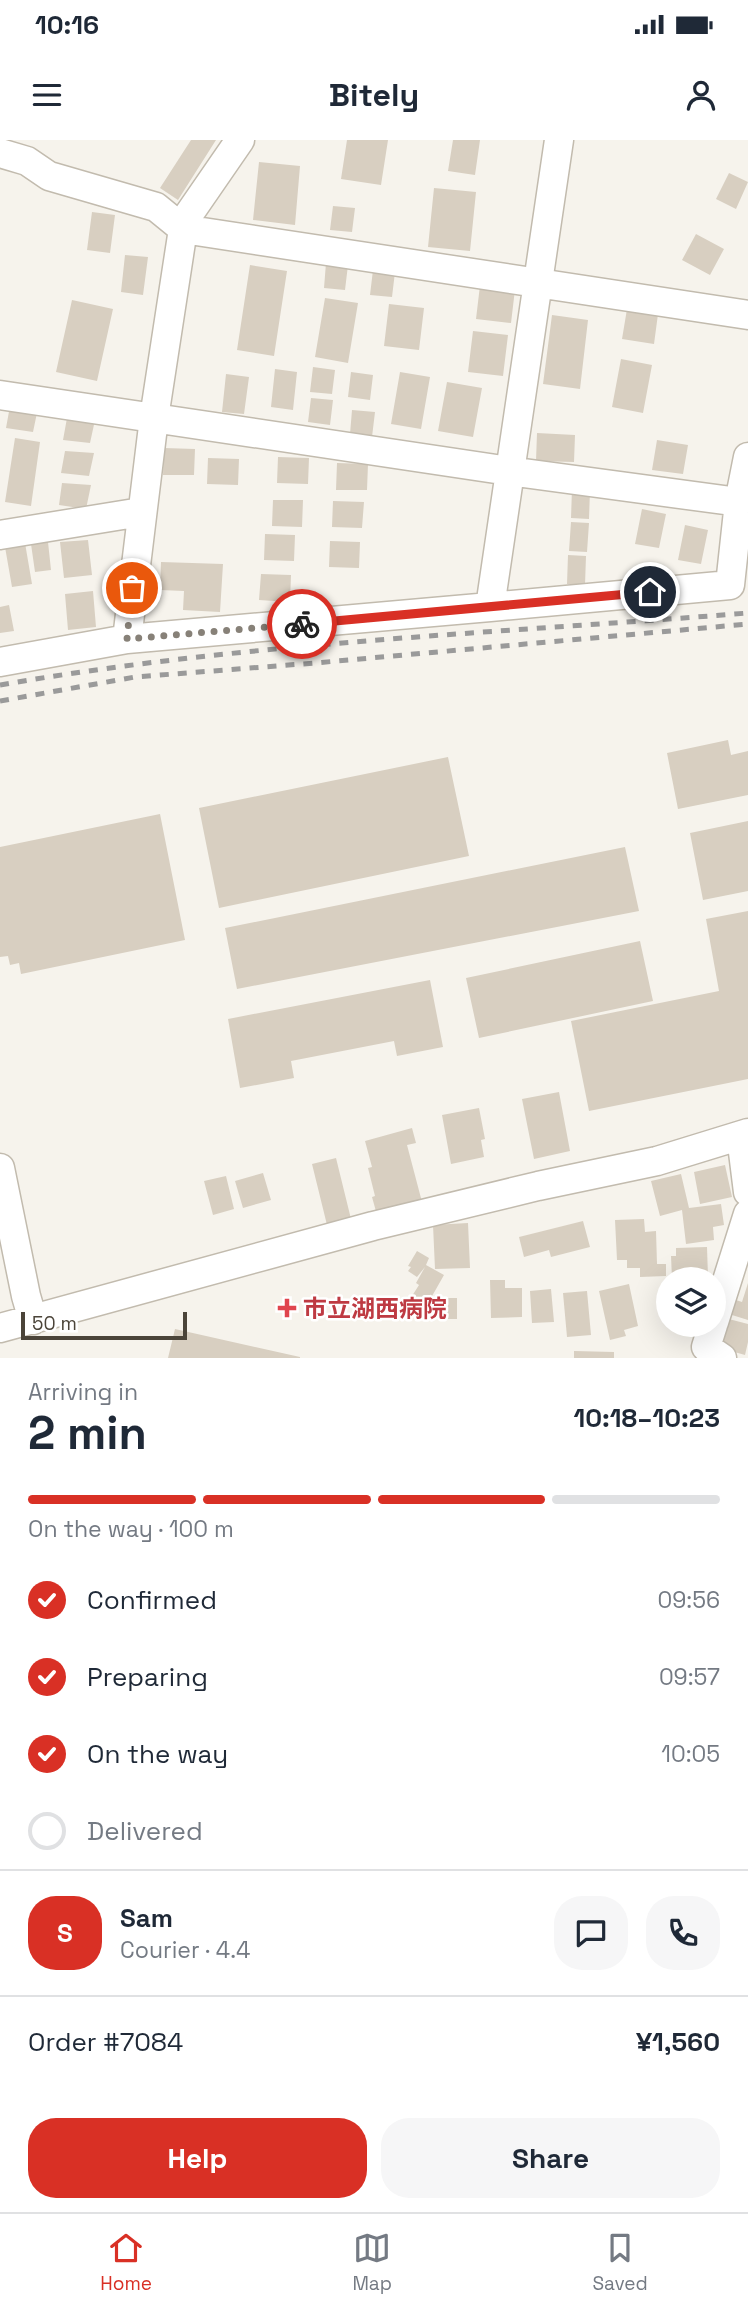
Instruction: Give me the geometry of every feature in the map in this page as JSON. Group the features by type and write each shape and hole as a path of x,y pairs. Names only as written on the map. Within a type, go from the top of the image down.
{"street":[{"path":"127,639 153,418 183,229 189,214 240,140"},
{"path":"489,607 559,140"},
{"path":"0,153 27,161 49,176 156,207 183,229 748,315"},
{"path":"0,395 509,471 739,502"},
{"path":"0,662 127,639 739,584 739,502 748,457"},
{"path":"0,535 141,512"},
{"path":"0,1328 373,1226 537,1186 657,1161 745,1135 748,1192"},
{"path":"0,1168 33,1320"},
{"path":"726,1285 748,1214"},
{"path":"709,1337 706,1347 722,1358"}],"building":[{"path":"191,140 216,140 178,200 160,188"},
{"path":"347,140 388,140 381,185 341,179"},
{"path":"453,140 480,140 475,175 448,171"},
{"path":"259,162 300,166 295,225 253,220"},
{"path":"729,173 748,182 736,209 716,199"},
{"path":"434,188 476,192 470,251 428,247"},
{"path":"333,206 355,208 352,232 330,230"},
{"path":"92,212 115,215 110,253 87,250"},
{"path":"696,234 724,249 710,275 682,260"},
{"path":"125,255 148,257 143,295 121,292"},
{"path":"326,263 348,265 345,290 324,288"},
{"path":"250,265 287,271 274,356 237,350"},
{"path":"373,270 395,272 392,297 370,295"},
{"path":"481,277 516,281 511,323 476,319"},
{"path":"325,298 358,303 348,363 315,357"},
{"path":"72,300 113,309 97,381 56,372"},
{"path":"389,304 424,308 419,350 384,346"},
{"path":"627,309 658,314 654,344 622,339"},
{"path":"552,315 588,320 580,389 543,384"},
{"path":"473,331 508,335 503,376 468,372"},
{"path":"621,359 652,365 643,413 612,407"},
{"path":"313,367 335,370 332,394 310,392"},
{"path":"275,369 297,372 293,410 271,407"},
{"path":"351,372 373,375 370,400 348,397"},
{"path":"400,372 430,377 421,429 391,424"},
{"path":"226,374 249,377 244,414 222,412"},
{"path":"447,382 482,388 473,437 438,431"},
{"path":"311,398 333,400 330,425 308,422"},
{"path":"10,406 38,408 33,432 6,428"},
{"path":"352,410 375,412 372,437 350,434"},
{"path":"67,418 95,420 90,443 63,440"},
{"path":"537,433 575,435 574,462 536,461"},
{"path":"15,438 40,442 31,506 5,502"},
{"path":"657,440 688,445 683,474 652,470"},
{"path":"164,448 195,449 194,475 163,475"},
{"path":"65,451 94,453 89,476 61,473"},
{"path":"278,457 309,458 308,484 277,483"},
{"path":"208,458 239,459 238,485 207,484"},
{"path":"337,463 368,464 367,490 336,490"},
{"path":"62,483 91,485 86,509 59,505"},
{"path":"572,489 590,490 589,519 571,518"},
{"path":"273,500 303,500 302,527 272,526"},
{"path":"333,501 364,502 362,528 332,527"},
{"path":"642,509 666,514 659,548 635,544"},
{"path":"571,522 589,523 587,552 569,551"},
{"path":"685,525 708,530 701,564 678,560"},
{"path":"265,534 295,535 294,561 264,560"},
{"path":"88,540 92,575 64,578 60,542"},
{"path":"330,541 360,542 359,568 329,567"},
{"path":"48,542 51,570 35,572 31,544"},
{"path":"25,543 32,584 12,587 5,547"},
{"path":"568,555 586,556 585,585 567,584"},
{"path":"161,562 223,564 220,612 183,610 184,591 160,590"},
{"path":"261,574 291,575 290,602 259,600"},
{"path":"93,591 96,627 68,630 65,594"},
{"path":"9,605 14,631 0,633 0,607"},
{"path":"728,740 731,755 748,751 748,795 678,809 667,753"},
{"path":"448,757 469,856 219,908 199,808"},
{"path":"160,814 185,940 21,974 19,963 10,965 8,956 0,957 0,847"},
{"path":"748,821 748,891 703,900 690,833"},
{"path":"625,847 639,911 237,989 225,928"},
{"path":"748,911 748,1079 589,1111 571,1021 719,991 706,919"},
{"path":"640,941 653,1001 479,1038 466,978"},
{"path":"430,980 443,1047 397,1056 394,1041 291,1061 294,1078 240,1088 228,1019"},
{"path":"559,1092 570,1151 534,1159 522,1099"},
{"path":"479,1108 485,1139 481,1140 484,1157 451,1164 442,1115"},
{"path":"412,1128 416,1143 407,1145 422,1202 377,1215 368,1168 372,1167 365,1141"},
{"path":"336,1158 351,1219 327,1225 312,1164"},
{"path":"725,1165 732,1197 700,1204 694,1172"},
{"path":"263,1173 271,1200 243,1208 235,1181"},
{"path":"681,1174 689,1208 721,1204 724,1225 713,1227 714,1240 686,1244 682,1210 660,1216 651,1181"},
{"path":"226,1176 234,1209 213,1215 204,1181"},
{"path":"644,1219 645,1232 656,1231 657,1264 666,1264 666,1267 656,1267 656,1276 640,1277 640,1268 627,1268 627,1260 617,1260 615,1220"},
{"path":"583,1221 590,1247 551,1257 549,1250 524,1257 519,1237"},
{"path":"468,1223 470,1268 435,1269 433,1225"},
{"path":"707,1247 708,1267 672,1267 671,1256 676,1256 676,1248"},
{"path":"417,1251 429,1258 426,1265 444,1275 427,1305 412,1296 425,1267 417,1277 408,1271"},
{"path":"490,1280 505,1280 505,1288 522,1288 522,1317 491,1318"},
{"path":"748,1283 748,1320 732,1315 736,1300 742,1302"},
{"path":"629,1284 638,1326 624,1330 626,1336 610,1340 599,1291"},
{"path":"551,1289 554,1322 532,1323 530,1291"},
{"path":"587,1291 591,1335 567,1337 563,1293"},
{"path":"439,1298 457,1298 457,1319 439,1319"},
{"path":"726,1318 748,1324 745,1355 717,1347 718,1337 726,1337"},
{"path":"175,1329 300,1357 300,1358 168,1358"},
{"path":"574,1351 614,1352 614,1358 574,1358"}],"railway":[{"path":"0,685 186,658 373,640 748,613"},
{"path":"0,701 135,677 748,624"}],"way so far":[{"path":"132,588 127,639 302,624"}],"place":[{"name":"市立湖西病院","path":"287,1308"}],"route":[{"path":"302,624 650,592"}]}
